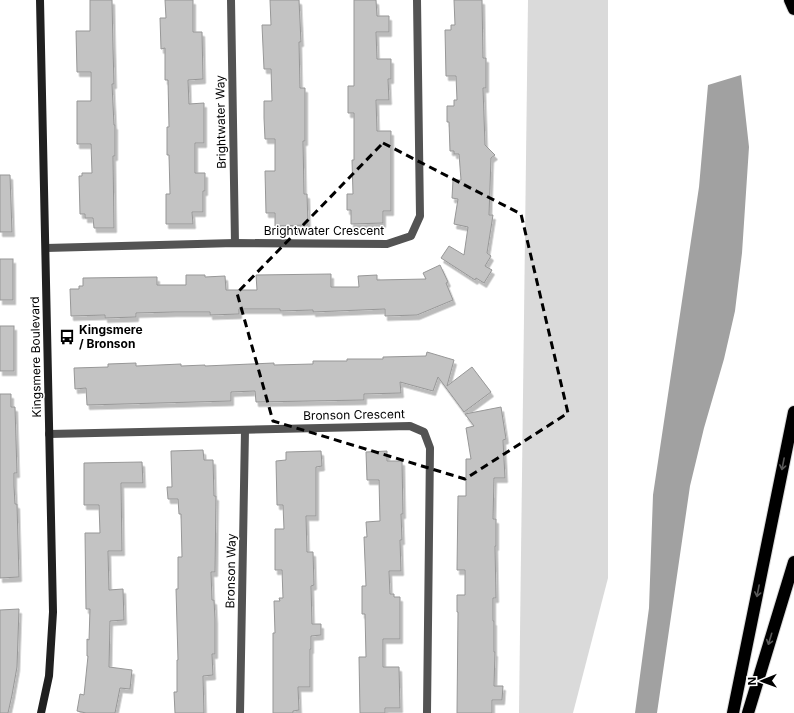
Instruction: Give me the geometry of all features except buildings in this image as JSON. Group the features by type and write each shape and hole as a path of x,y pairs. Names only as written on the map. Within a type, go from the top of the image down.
{"highway":[{"path":"790,0 794,9"},
{"path":"733,713 794,412"},
{"path":"748,713 794,562"}],"street":[{"name":"Kingsmere Boulevard","path":"40,0 53,612 49,676 41,713"},
{"name":"Brightwater Way","path":"231,0 235,243"},
{"name":"Brightwater Crescent","path":"46,248 235,243 386,244 411,236 420,216 417,0"},
{"name":"Bronson Crescent","path":"49,434 410,426 424,432 430,448 427,713"},
{"name":"Bronson Way","path":"240,713 245,430"}],"highlighted area":[{"path":"383,143 521,214 568,413 465,479 273,421 237,293"}],"shaded area":[{"path":"528,0 608,0 608,578 573,713 519,713"},
{"path":"741,75 749,147 742,253 735,311 724,359 704,428 690,486 657,713 635,713 649,608 653,495 699,187 708,85"}],"place":[{"name":"Kingsmere / Bronson","path":"67,337"}]}
